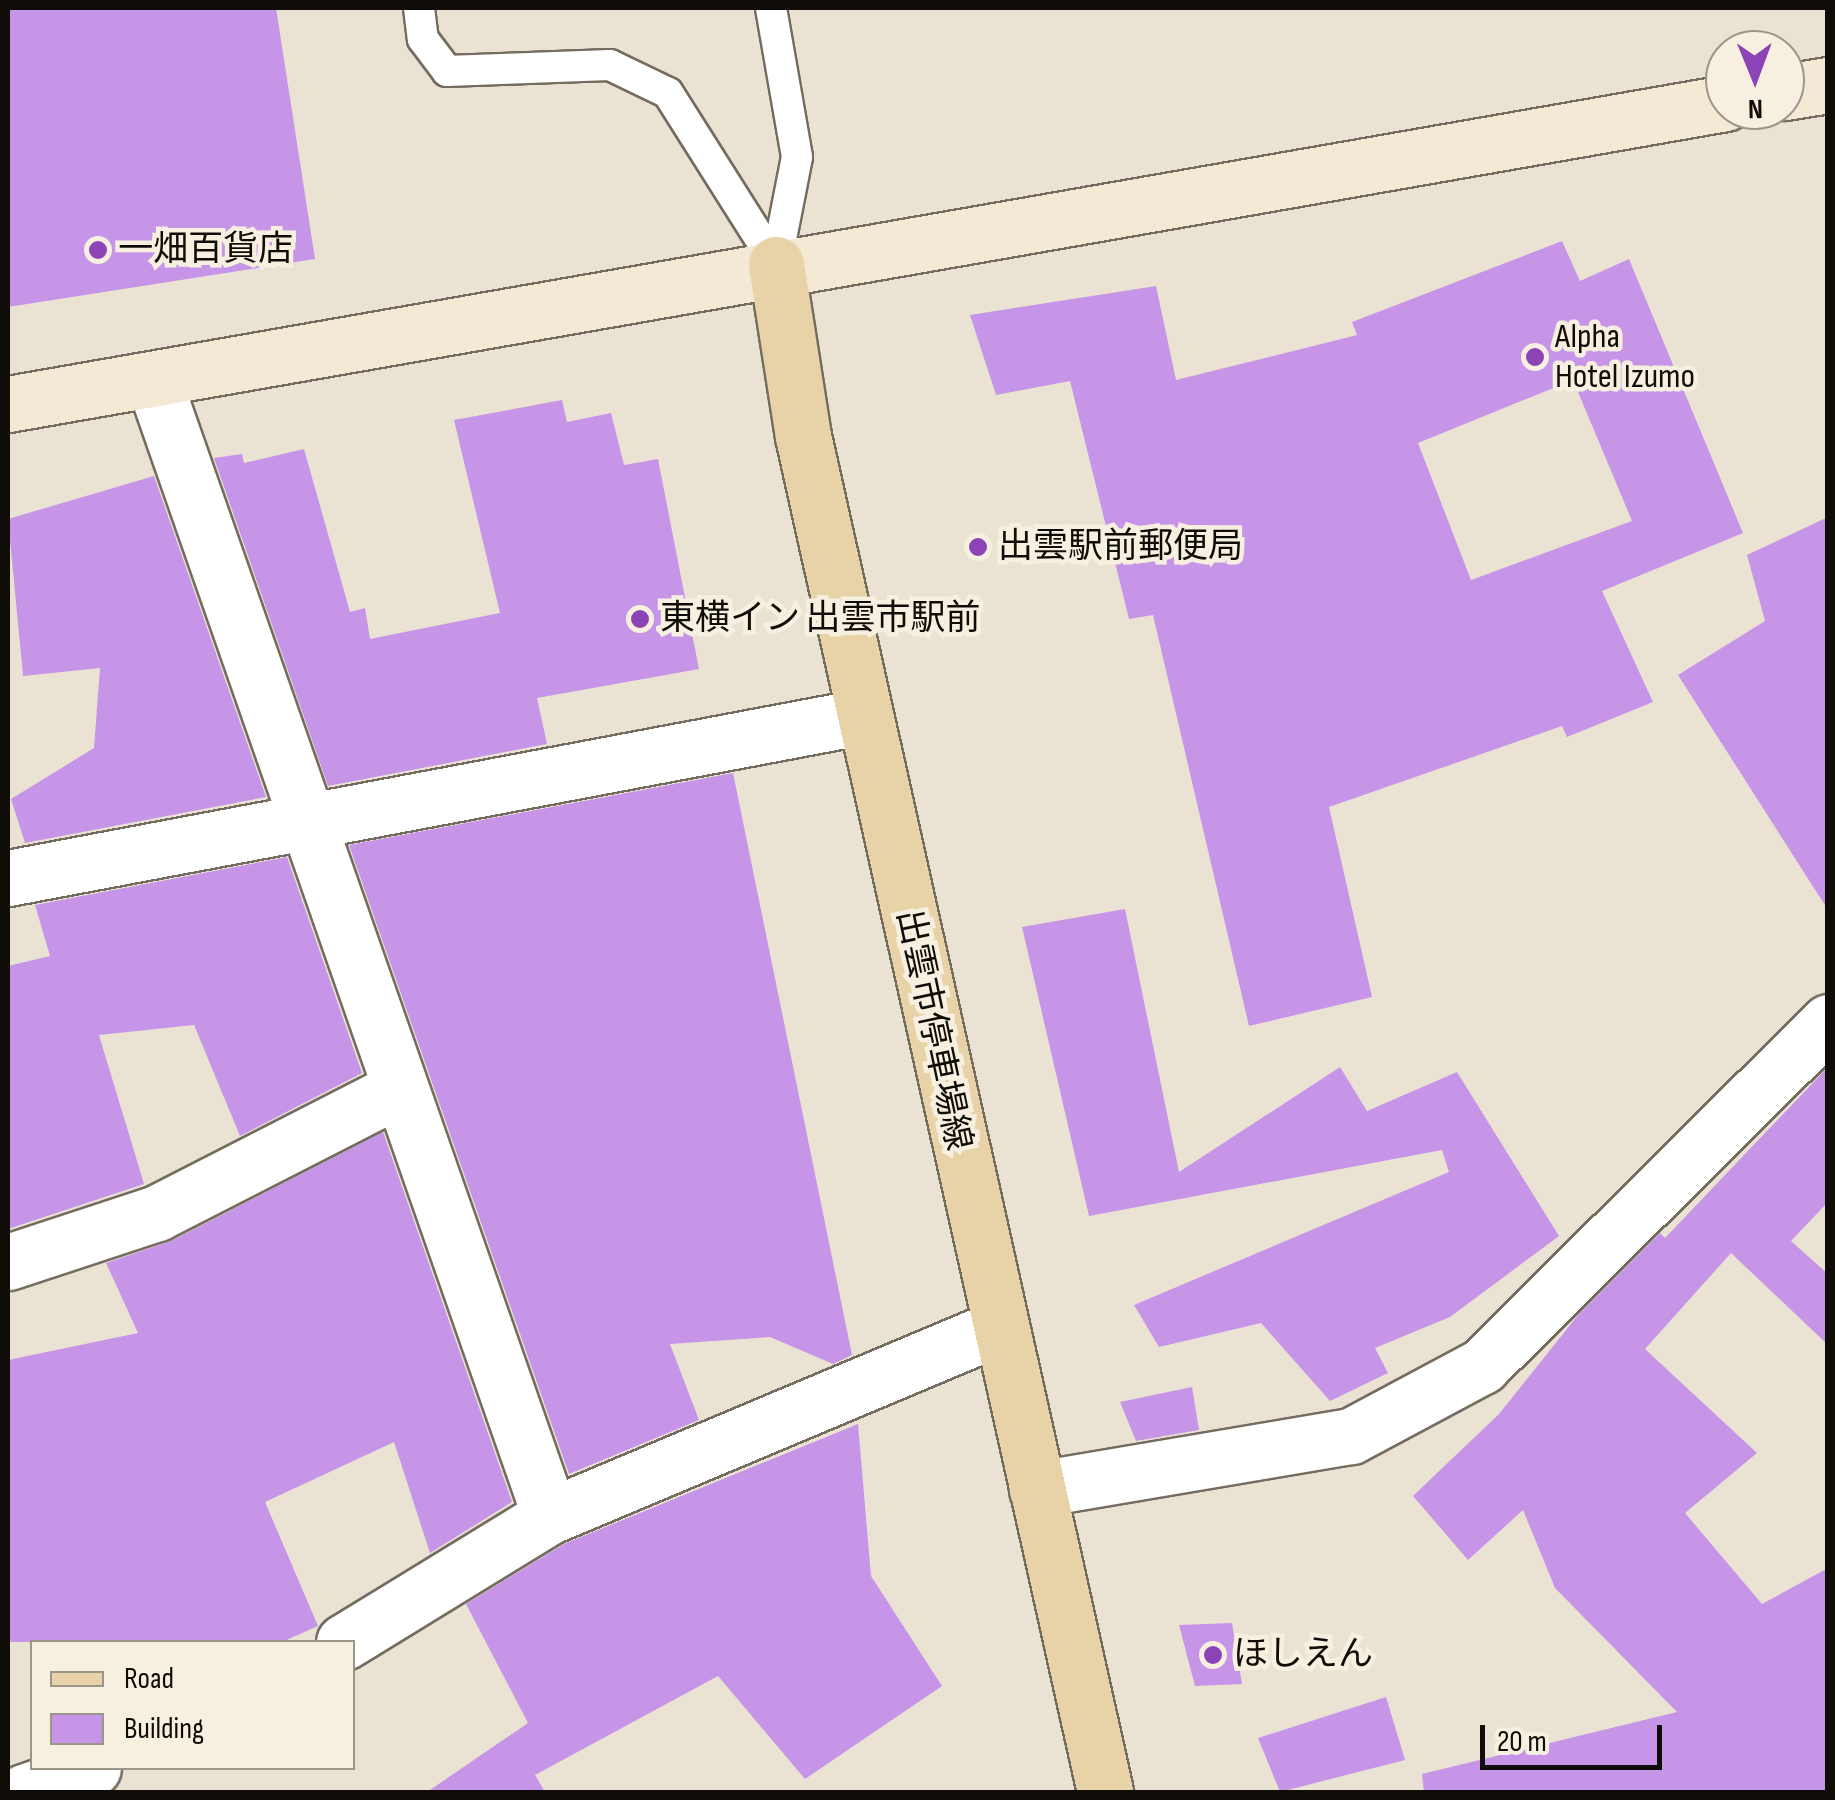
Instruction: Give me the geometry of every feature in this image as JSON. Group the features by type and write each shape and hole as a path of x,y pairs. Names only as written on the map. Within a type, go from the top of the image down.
{"main road":[{"name":"出雲市停車場線","path":"776,264 865,716 1104,1792"}],"street":[{"path":"8,404 776,264 1705,105"},
{"path":"153,379 550,1516"},
{"path":"8,878 865,716"},
{"path":"1038,1489 1351,1436 1482,1366 1828,1022"},
{"path":"8,1262 157,1213 399,1088"},
{"path":"347,1640 550,1516 998,1328"},
{"path":"24,1792 87,1770"}],"lane":[{"path":"418,8 424,40 447,70 610,65 668,93 776,264"},
{"path":"771,8 796,157 776,264"}],"building":[{"path":"8,8 276,8 315,259 8,307"},
{"path":"1562,241 1580,281 1629,259 1743,533 1602,591 1653,702 1567,737 1562,726 1329,807 1372,997 1249,1026 1153,615 1129,619 1070,381 996,395 970,315 1156,286 1176,380 1357,335 1352,322","holes":["1573,380 1632,521 1471,580 1418,443"]},
{"path":"562,400 567,422 611,413 624,465 658,459 699,669 537,698 547,744 328,786 214,458 242,454 244,463 304,449 350,612 365,608 370,639 500,613 454,420"},
{"path":"154,476 266,797 25,843 11,799 94,748 100,668 23,676 8,519"},
{"path":"1828,517 1828,910 1678,675 1765,621 1747,555"},
{"path":"733,773 852,1355 833,1364 770,1337 670,1344 699,1420 569,1474 349,845"},
{"path":"287,857 362,1073 240,1136 194,1025 99,1035 144,1184 8,1229 8,966 50,956 35,905"},
{"path":"1125,909 1179,1172 1340,1067 1367,1111 1457,1072 1559,1236 1450,1317 1375,1348 1388,1373 1330,1401 1261,1323 1159,1347 1134,1305 1449,1172 1442,1150 1089,1216 1022,927"},
{"path":"1828,1067 1828,1202 1791,1241 1828,1274 1828,1345 1731,1253 1645,1349 1757,1453 1685,1513 1762,1604 1828,1568 1828,1792 1424,1792 1422,1774 1677,1712 1555,1588 1523,1510 1468,1560 1413,1496 1499,1414 1578,1315 1660,1233 1665,1238"},
{"path":"383,1132 512,1502 430,1553 394,1442 265,1502 318,1626 286,1640 8,1642 8,1360 138,1333 106,1263 171,1241"},
{"path":"1192,1387 1199,1430 1136,1441 1120,1402"},
{"path":"858,1424 871,1576 942,1686 805,1779 718,1676 535,1775 545,1792 427,1792 528,1723 466,1604 564,1544"},
{"path":"1232,1623 1242,1684 1195,1686 1179,1625"},
{"path":"1386,1697 1405,1760 1280,1792 1258,1738"}],"place":[{"name":"一畑百貨店","path":"98,250"},
{"name":"Alpha Hotel Izumo","path":"1535,357"},
{"name":"出雲駅前郵便局","path":"978,547"},
{"name":"東横イン 出雲市駅前","path":"640,619"},
{"name":"ほしえん","path":"1213,1655"}]}
